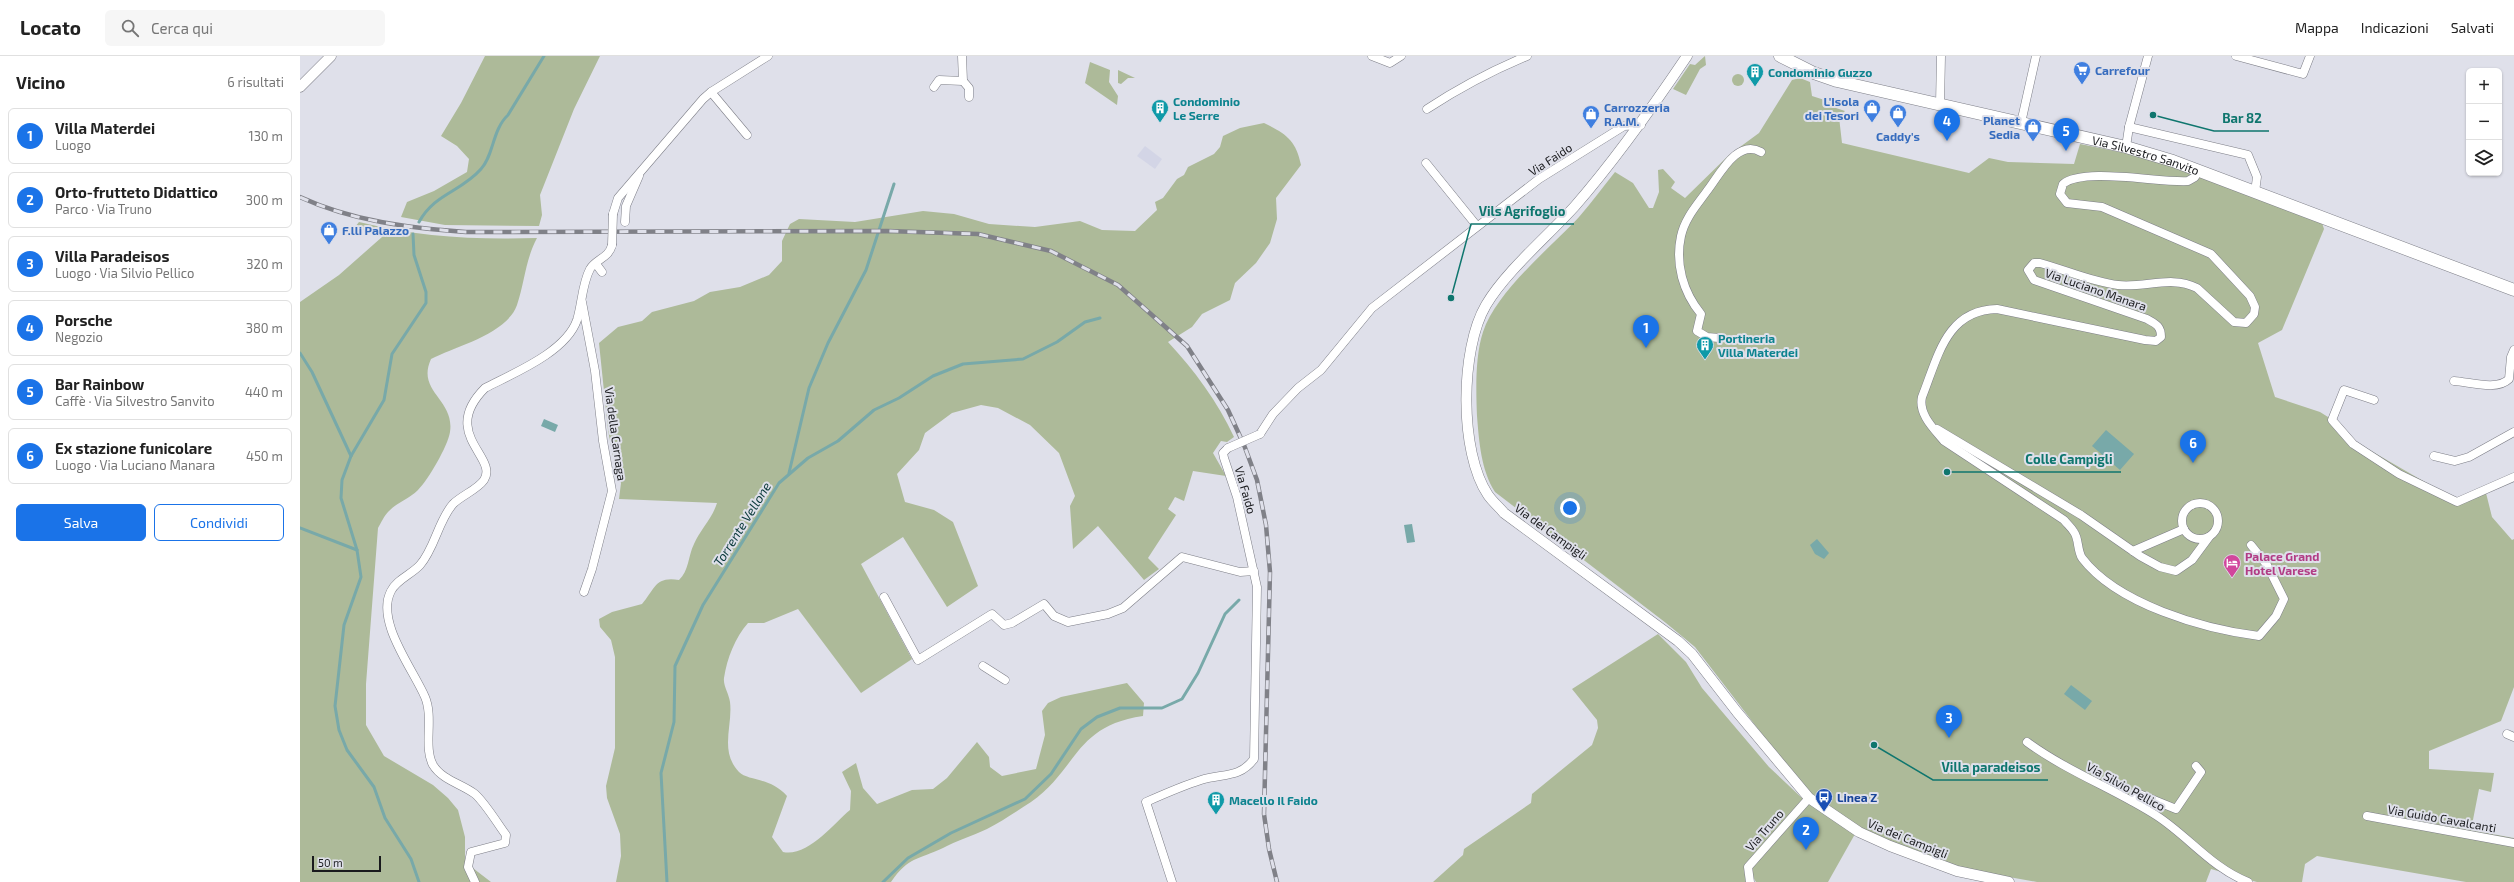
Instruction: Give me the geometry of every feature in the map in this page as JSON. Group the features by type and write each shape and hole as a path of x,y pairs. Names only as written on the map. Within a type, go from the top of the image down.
{"main road":[{"name":"Via Silvestro Sanvito","path":"1780,56 1826,78 2126,147 2198,170 2514,290"}],"street":[{"path":"300,87 330,56"},
{"name":"Via della Carnaga","path":"475,882 468,867 471,852 505,843 506,835 475,794 444,776 433,765 430,757 430,718 426,698 392,632 386,606 391,590 420,565 453,505 484,479 486,470 484,460 468,436 466,420 479,394 485,388 560,345 571,333 590,269 610,253 612,245 614,210 618,198 643,167 711,92 768,56"},
{"path":"962,56 964,81 969,88 969,96"},
{"path":"1372,56 1390,63 1401,56"},
{"path":"1427,110 1481,76 1527,56"},
{"name":"Via dei Campigli","path":"1687,56 1641,125 1574,206 1516,268 1486,305 1474,331 1465,391 1472,451 1479,477 1488,495 1504,513 1678,641 1692,654 1737,712 1809,798 1859,832 1890,846 1957,871 2009,882"},
{"path":"1940,104 1942,56"},
{"path":"2021,123 2036,56"},
{"path":"2126,147 2129,127 2148,56"},
{"path":"2236,56 2303,74 2310,56"},
{"path":"934,87 939,80 964,81"},
{"path":"711,92 747,135"},
{"name":"Via Faido","path":"1172,882 1146,802 1177,787 1206,778 1235,774 1244,770 1254,759 1257,587 1238,497 1224,458 1224,453 1228,448 1260,434 1273,414 1298,388 1321,370 1372,308 1539,179 1624,126 1641,125"},
{"name":"Via Silvestro Sanvito","path":"2129,127 2248,155 2257,177 2255,192"},
{"path":"1719,338 1707,337 1697,330 1700,314 1684,285 1679,262 1681,236 1696,206 1718,173 1732,158 1746,150 1756,149 1761,152"},
{"path":"1426,163 1477,226"},
{"name":"Via della Carnaga","path":"625,222 625,211 629,197 643,167"},
{"name":"Via Luciano Manara","path":"2198,170 2195,176 2184,181 2110,177 2071,179 2063,184 2060,194 2067,203 2102,207 2211,254 2250,296 2255,307 2251,319 2246,323 2234,322 2197,288 2190,284 2173,280 2118,285 2040,263 2034,263 2028,270 2034,280 2147,319 2157,324 2161,330 2161,337 2156,341 2145,340 1997,308 1976,311 1964,317 1949,332 1922,397 1922,411 1944,441 1957,451 2064,520 2075,532 2082,557 2097,572 2124,593 2156,609 2204,626 2258,636 2276,616 2284,599 2267,565 2251,545"},
{"path":"614,210 625,211"},
{"path":"596,264 602,272"},
{"name":"Via della Carnaga","path":"582,300 595,371 603,441 612,491 592,569 584,592"},
{"path":"2454,381 2494,385 2505,382 2509,379 2511,357 2514,350"},
{"path":"2374,400 2344,390 2332,420 2353,444 2399,474 2457,502 2514,477"},
{"path":"1931,425 2081,515 2133,551 2160,567 2176,571 2192,560 2216,529 2218,518 2213,508 2203,504 2187,508 2182,518 2184,529 2187,534 2197,539 2209,537"},
{"path":"2434,456 2455,461 2469,457 2514,432"},
{"path":"2133,551 2184,529"},
{"path":"884,597 918,660 992,614 1004,626 1012,623 1044,604 1054,616 1068,622 1108,614 1123,608 1182,558 1240,572 1254,571"},
{"path":"983,666 1005,680"},
{"name":"Via Silvio Pellico","path":"2027,742 2048,757 2132,801 2159,817 2220,868 2248,882"},
{"name":"Via Silvio Pellico","path":"2132,801 2135,795 2139,794 2176,809 2201,772 2196,766"},
{"name":"Via Truno","path":"1750,882 1748,867 1809,798"},
{"name":"Via Guido Cavalcanti","path":"2367,816 2514,843"}],"shaded area":[{"path":"485,56 600,56 574,109 540,195 542,215 539,226 445,225 401,217 407,202 434,191 467,172 469,159 457,146 441,136 461,103"},
{"path":"1705,56 1706,65 1700,69 1686,95 1673,89 1690,64 1695,65"},
{"path":"1090,62 1110,70 1109,82 1118,96 1117,105 1085,83"},
{"path":"1118,70 1135,78 1128,78 1121,84 1118,83"},
{"path":"1736,74 1740,74 1744,80 1740,86 1736,86 1732,82 1732,78"},
{"path":"1800,78 1810,82 1812,96 1837,104 1836,108 1845,111 1839,117 1842,143 1969,173 1989,158 2008,162 2074,164 2080,144 2160,160 2322,223 2324,229 2282,330 2258,343 2275,397 2320,412 2336,422 2354,441 2456,500 2485,489 2492,517 2512,540 2514,539 2514,687 2501,721 2429,751 2429,769 2494,773 2491,792 2479,789 2471,830 2514,838 2514,882 2466,882 2317,856 2305,864 2302,882 2257,882 2211,869 2206,882 2037,882 1959,868 1860,830 1808,794 1695,647 1666,623 1495,492 1490,483 1482,455 1477,416 1476,385 1480,341 1490,317 1499,302 1525,271 1579,217 1615,172 1633,183 1649,208 1653,208 1659,192 1658,170 1663,169 1675,182 1671,188 1685,198 1729,155 1759,133 1792,80"},
{"path":"1264,123 1289,139 1296,149 1301,165 1276,198 1277,219 1270,243 1256,263 1235,283 1230,300 1202,314 1192,327 1168,342 1205,387 1234,437 1227,442 1221,441 1213,453 1226,476 1193,471 1184,501 1175,497 1168,509 1176,515 1148,558 1159,569 1144,580 1098,526 1073,549 1070,506 1075,496 1059,453 1030,425 998,408 981,405 952,413 925,433 919,450 897,474 905,502 934,510 953,522 978,586 947,607 903,537 861,564 912,659 861,693 798,609 764,623 748,623 739,635 732,649 724,678 724,684 730,702 728,747 733,764 743,775 767,782 787,796 772,837 783,852 802,850 811,845 850,810 851,791 842,772 856,763 863,788 877,804 912,790 933,789 947,778 977,742 989,757 990,767 1002,776 1036,769 1045,735 1042,711 1048,703 1061,697 1127,683 1144,703 1143,716 1120,721 1103,729 1079,750 1059,776 1031,802 987,829 914,860 903,867 891,882 616,882 621,856 620,834 607,798 606,786 615,748 615,657 611,640 600,627 599,619 612,612 642,604 660,582 671,579 679,580 687,568 692,549 717,503 619,499 621,483 614,463 608,430 599,343 618,327 642,321 652,312 694,301 710,292 740,287 769,275 782,261 782,241 790,224 799,219 855,222 923,211 954,214 989,224 1035,227 1080,221 1102,230 1135,231 1157,210 1155,202 1163,198 1177,179 1184,175 1188,167 1214,154 1220,147 1223,136 1240,128"},
{"path":"1145,146 1162,159 1155,169 1137,156"},
{"path":"359,222 404,231 469,238 537,238 530,255 517,305 511,315 503,324 480,338 431,359 428,370 428,380 447,411 450,421 450,432 442,454 422,485 418,490 391,509 385,515 378,528 366,684 366,725 384,756 433,785 448,798 458,810 465,837 465,862 491,882 300,882 300,302 339,275 382,237 355,227"},
{"path":"544,419 558,425 555,432 541,426"},
{"path":"2106,430 2134,454 2120,470 2092,446"},
{"path":"1412,524 1415,542 1407,543 1404,525"},
{"path":"1817,539 1829,553 1824,559 1815,554 1810,545"},
{"path":"1658,634 1686,662 1702,688 1769,767 1803,799 1744,868 1746,882 1433,882 1463,855 1464,849 1531,803 1532,794 1592,745 1598,728 1597,720 1572,689"},
{"path":"2071,685 2092,701 2085,710 2064,694"},
{"path":"1807,801 1855,834 1828,882 1756,882 1753,877 1752,866"}],"waterway":[{"path":"419,222 425,212 440,199 465,183 481,169 488,157 499,128 544,56"},
{"path":"789,473 809,388 828,343 866,270 894,184"},
{"path":"413,234 414,255 426,292 426,303 392,354 384,400 351,456 342,480 341,498 357,550 361,577 344,625 335,706 339,730 347,750 374,787 385,818 411,859 419,882"},
{"name":"Torrente Vellone","path":"667,882 661,773 674,722 675,666 703,605 779,483 808,458 838,441 874,410 899,398 933,376 963,364 1023,359 1057,342 1085,322 1100,318"},
{"path":"300,353 312,372 351,456"},
{"path":"300,528 357,550"},
{"path":"883,882 908,858 951,833 1025,799 1051,774 1081,729 1097,717 1120,708 1162,708 1182,699 1198,673 1225,614 1239,600"}],"railway":[{"path":"300,197 360,218 423,228 466,232 887,231 978,234 1051,251 1118,285 1187,346 1228,410 1244,445 1257,480 1266,525 1270,572 1264,814 1269,849 1277,882"}],"place":[{"name":"Carrefour","path":"2082,85"},
{"name":"Condominio Guzzo","path":"1755,87"},
{"name":"Bar 82","path":"2153,115"},
{"name":"Condominio Le Serre","path":"1160,123"},
{"name":"L'Isola dei Tesori","path":"1872,123"},
{"name":"Caddy's","path":"1898,128"},
{"name":"Carrozzeria R.A.M.","path":"1591,129"},
{"name":"Porsche","path":"1947,141"},
{"name":"Planet Sedia","path":"2033,142"},
{"name":"Bar Rainbow","path":"2066,151"},
{"name":"F.lli Palazzo","path":"329,245"},
{"name":"Vils Agrifoglio","path":"1451,298"},
{"name":"Villa Materdei","path":"1646,348"},
{"name":"Portineria Villa Materdei","path":"1705,360"},
{"name":"Ex stazione funicolare","path":"2193,463"},
{"name":"Colle Campigli","path":"1947,472"},
{"name":"Palace Grand Hotel Varese","path":"2232,578"},
{"name":"Villa Paradeisos","path":"1949,738"},
{"name":"Villa paradeisos","path":"1874,745"},
{"name":"Linea Z","path":"1824,812"},
{"name":"Macello Il Faido","path":"1216,815"},
{"name":"Orto-frutteto Didattico","path":"1806,850"}]}
